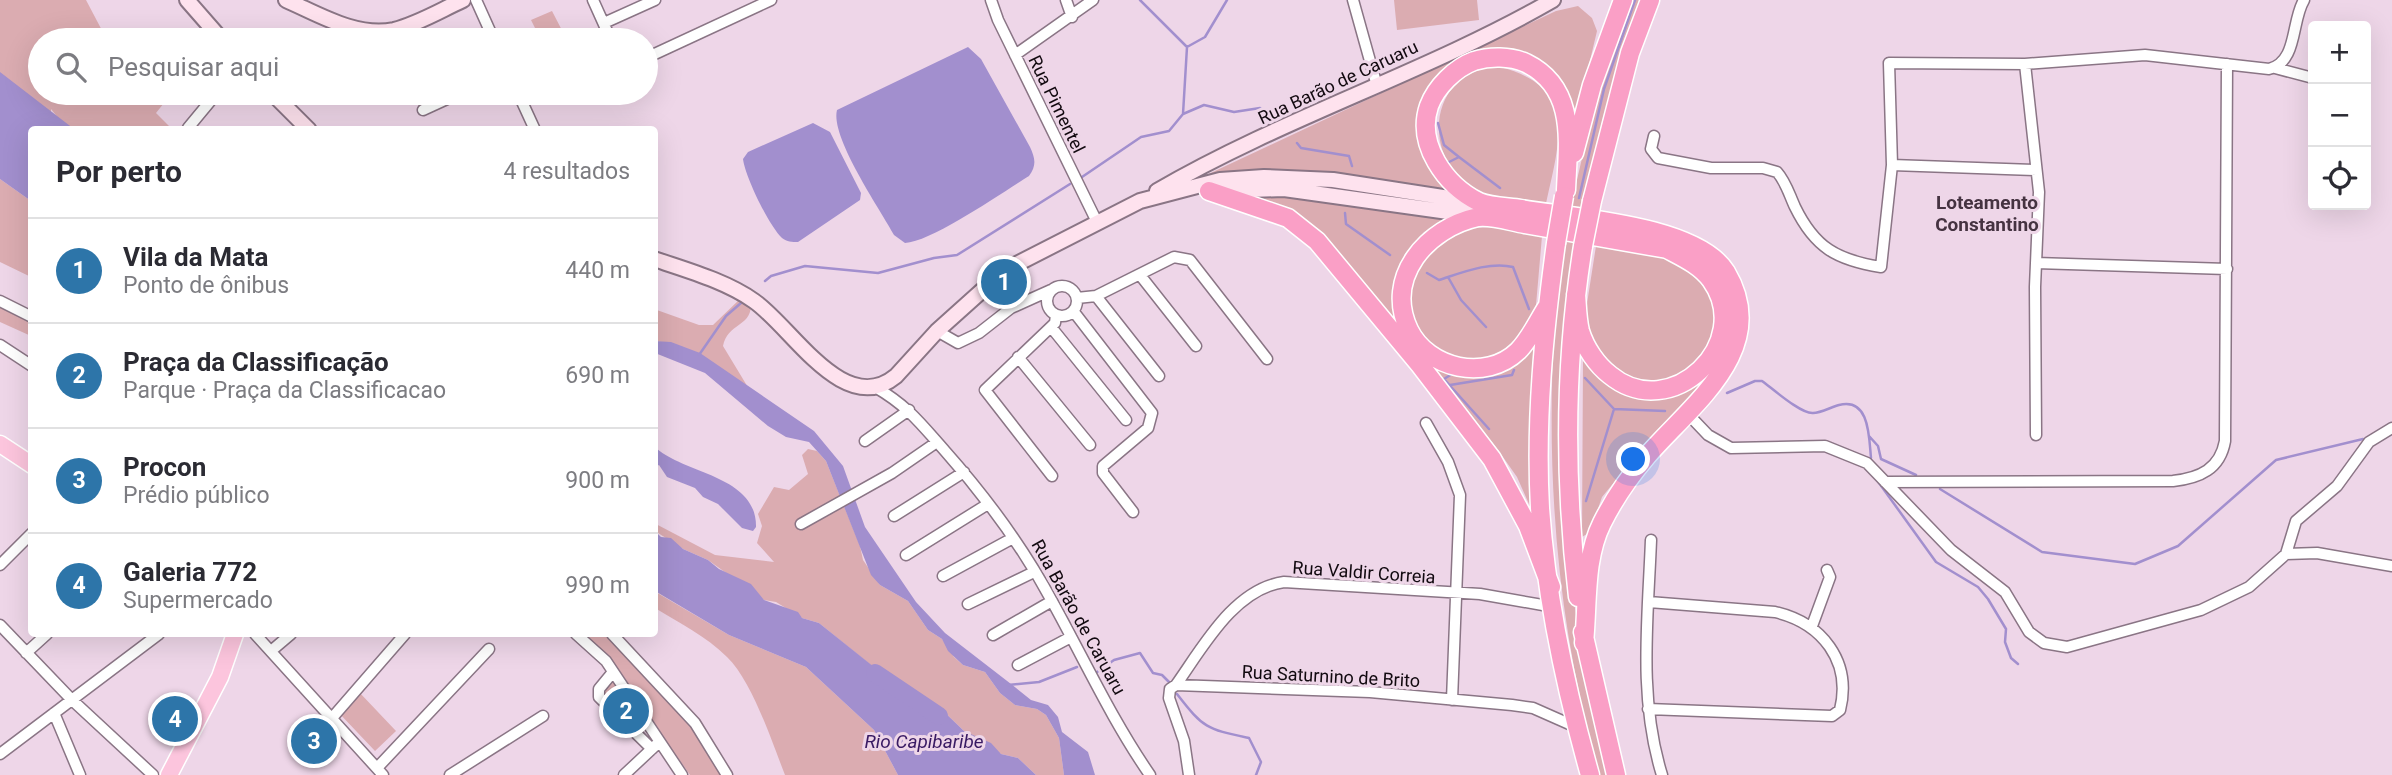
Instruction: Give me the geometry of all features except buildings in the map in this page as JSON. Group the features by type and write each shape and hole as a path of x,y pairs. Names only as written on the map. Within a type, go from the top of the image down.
{"highway":[{"path":"1590,775 1576,727 1551,587 1540,510 1539,435 1547,307 1565,193 1592,85 1623,0"},
{"path":"1616,775 1584,643 1570,505 1568,368 1576,294 1591,201 1630,53 1650,0"},
{"path":"1565,193 1568,128 1559,92 1536,68 1522,61 1490,58 1473,62 1445,80 1430,105 1427,137 1438,166 1480,210 1667,249 1692,263 1711,280 1721,305 1724,325 1710,360 1683,385 1660,391 1636,389 1616,380 1600,367 1580,332 1576,294"},
{"path":"1209,191 1288,218 1317,241 1420,365 1492,459 1528,526 1551,587"},
{"path":"1547,307 1518,351 1484,369 1459,368 1423,348 1409,331 1402,293 1403,277 1415,254 1429,240 1480,210 1680,239 1716,260 1735,290 1740,314 1733,352 1723,371 1638,468 1618,495 1601,526 1588,574 1584,643"}],"main road":[{"path":"0,444 28,462"},
{"path":"169,775 220,677 234,637"}],"street":[{"path":"187,0 212,28"},
{"path":"286,0 357,28"},
{"path":"398,28 463,0"},
{"path":"476,0 489,28"},
{"path":"593,0 606,28"},
{"path":"604,23 655,0"},
{"path":"658,52 771,0"},
{"name":"Rua Pimentel","path":"991,0 1097,222"},
{"path":"1066,0 1072,17"},
{"path":"1015,55 1093,0"},
{"path":"1353,0 1377,86"},
{"name":"Rua Barão de Caruaru","path":"1150,775 1118,726 1052,601 1013,538 964,472 882,384 911,362 937,331 1006,270 1227,153 1377,86 1553,0"},
{"path":"2275,68 2288,53 2304,0"},
{"path":"1654,136 1651,149 1658,158 1711,168 1763,168 1777,172 1798,213 1819,244 1840,258 1881,267 1892,165 1889,63 2025,64 2145,55 2275,68 2308,77"},
{"path":"2025,64 2039,192 2036,262 2036,435"},
{"path":"1885,482 2173,481 2203,474 2218,461 2225,441 2227,64"},
{"path":"190,126 207,105"},
{"path":"284,105 305,126"},
{"path":"423,110 434,105"},
{"path":"523,105 532,126"},
{"path":"1892,165 2036,170"},
{"name":"Rua Barão de Caruaru","path":"1140,201 1220,180 1264,177 1333,180 1480,210"},
{"path":"1122,209 1209,191 1284,190 1480,210"},
{"path":"1077,298 1096,296 1174,257 1190,260 1268,359"},
{"path":"658,261 752,299 841,381 852,386 882,384"},
{"path":"2036,262 2227,269"},
{"path":"1140,275 1196,346"},
{"path":"937,331 958,343 968,340 1011,309 1059,286 1069,287 1077,298 1074,312 1152,413 1148,428 1103,466 1103,473 1133,512"},
{"path":"1047,304 1051,290"},
{"path":"1096,296 1159,376"},
{"path":"0,302 28,315"},
{"path":"1027,302 1047,304 1056,315 1065,316 1074,312"},
{"path":"1052,476 987,395 988,385 1051,327 1056,315"},
{"path":"1051,327 1126,420"},
{"path":"0,345 28,363"},
{"path":"1018,358 1090,445"},
{"path":"865,441 906,407"},
{"path":"1687,413 1720,445 1750,449 1825,446 1867,463 1951,550 2006,592 2029,632 2053,646 2067,647 2201,610 2249,587 2286,554 2296,521 2337,486 2369,442 2392,428"},
{"path":"1426,423 1455,477 1460,495 1452,700"},
{"path":"801,524 937,442"},
{"path":"894,516 964,472"},
{"path":"906,555 988,504"},
{"path":"0,565 28,537"},
{"path":"943,576 1013,538"},
{"path":"1651,540 1645,678 1648,709 1662,775"},
{"path":"2286,554 2317,553 2392,566"},
{"path":"1812,626 1830,577 1827,570"},
{"path":"968,604 1034,572"},
{"name":"Rua Valdir Correia","path":"1175,685 1214,632 1244,599 1269,584 1284,582 1456,593 1503,597 1554,607"},
{"path":"993,635 1052,601"},
{"path":"1648,709 1837,714 1842,705 1841,673 1823,637 1812,626 1794,616 1775,612 1649,603"},
{"path":"0,625 71,699 153,775"},
{"path":"26,653 44,637"},
{"path":"0,754 155,637"},
{"path":"258,637 380,772 489,649"},
{"path":"271,651 287,637"},
{"path":"332,718 402,637"},
{"path":"579,637 613,672 655,746"},
{"path":"615,637 695,723 727,775"},
{"path":"1018,665 1071,637"},
{"path":"613,672 599,689 599,697 655,746 682,775"},
{"path":"1175,685 1170,689 1169,698 1184,741 1189,775"},
{"name":"Rua Saturnino de Brito","path":"1175,685 1370,692 1533,708 1576,727"},
{"path":"54,713 80,775"},
{"path":"450,775 543,716"},
{"path":"625,775 655,746"}],"shaded area":[{"path":"0,0 86,0 101,28 28,28 28,105 162,105 156,113 169,126 65,126 51,109 51,114 0,121"},
{"path":"1394,0 1477,0 1479,20 1397,30"},
{"path":"1628,0 1639,0 1602,122 1581,216 1569,214 1597,94"},
{"path":"1578,6 1592,18 1597,31 1577,115 1569,96 1552,71 1529,59 1515,57 1479,55 1426,105 1437,175 1449,193 1277,169 1200,178 1556,11"},
{"path":"552,11 561,28 535,28 531,20"},
{"path":"1500,67 1526,76 1543,89 1553,104 1558,122 1558,141 1545,208 1474,189 1452,169 1443,151 1439,131 1441,112 1448,94 1460,80 1478,71"},
{"path":"0,179 28,199 28,276 0,262"},
{"path":"1248,194 1321,200 1450,219 1424,232 1405,254 1394,285 1397,315 1407,335 1472,377 1501,373 1540,343 1536,520 1517,477 1498,450 1332,244 1293,213"},
{"path":"1495,227 1542,236 1535,317 1518,345 1487,362 1449,358 1422,338 1408,310 1414,266 1429,247 1467,228"},
{"path":"1562,239 1579,240 1568,562 1581,648 1609,775 1600,775 1583,710 1560,577 1554,509 1552,374"},
{"path":"1596,246 1670,259 1690,270 1706,285 1718,318 1708,358 1657,388 1614,376 1583,329"},
{"path":"740,299 751,306 747,318 729,333 723,346 749,389 694,352 658,341 658,310 699,325 713,325"},
{"path":"0,303 28,317 28,335 0,322"},
{"path":"1583,360 1612,388 1644,400 1677,395 1713,376 1630,463 1602,497 1590,532 1582,537"},
{"path":"808,449 817,451 826,461 863,560 880,585 908,601 928,630 942,639 963,665 985,672 1000,693 1015,705 1037,709 1046,715 1059,738 1064,775 1036,775 1018,758 1001,754 964,731 937,705 920,700 918,707 901,697 893,683 819,623 802,618 776,602 764,600 708,560 683,549 658,533 658,525 715,555 774,562 757,543 762,526 758,514 774,487 789,490 808,474 802,455"},
{"path":"658,593 729,635 806,667 874,730 898,775 785,775 745,681 727,657 692,630 658,610"},
{"path":"587,637 613,637 692,722 725,775 690,775 608,658"},
{"path":"613,678 643,729 643,735 601,694"},
{"path":"359,692 396,731 375,751 338,712"}],"water":[{"path":"968,47 981,59 1030,147 1034,165 1029,176 967,215 932,234 905,243 894,235 848,155 837,122 837,110"},
{"path":"0,72 28,94 28,105 43,105 70,126 28,126 28,199 0,179"},
{"path":"813,123 830,132 861,193 860,200 798,242 790,242 782,238 764,212 743,159 748,152"},
{"name":"Rio Capibaribe","path":"658,341 671,342 700,353 814,431 843,466 865,527 916,602 945,633 1031,700 1048,705 1058,717 1062,732 1088,752 1095,775 1064,775 1059,738 1046,715 1037,709 1015,705 1000,693 985,672 963,665 948,651 942,639 928,630 908,601 880,585 871,575 826,461 809,442 786,437 768,426 705,373 658,354"},
{"path":"658,449 732,486 745,496 753,510 756,527 753,531 742,528 718,504 703,497 695,488 667,477 659,465"},
{"name":"Rio Capibaribe","path":"658,534 671,538 683,549 751,584 764,600 819,623 894,683 901,697 918,707 920,700 937,705 964,731 991,743 1001,754 1018,758 1036,775 898,775 874,730 806,667 729,635 658,593"}],"waterway":[{"path":"1140,0 1187,47"},
{"path":"1082,177 1141,137 1169,131 1183,114 1187,47 1205,37 1227,0"},
{"path":"1579,198 1604,89 1635,0"},
{"path":"1183,114 1204,105 1234,112 1260,108 1275,120"},
{"path":"1438,123 1444,145 1459,157"},
{"path":"1297,143 1301,148 1349,156 1352,166"},
{"path":"1447,163 1459,157 1500,188"},
{"path":"765,281 771,276 805,266 878,273 934,258 957,255 1070,184"},
{"path":"1345,213 1346,224 1390,255"},
{"path":"1427,273 1439,280 1485,267 1513,267 1529,309"},
{"path":"1448,277 1461,300 1486,327"},
{"path":"699,355 726,316 741,303"},
{"path":"1450,385 1512,375 1514,370"},
{"path":"1452,374 1444,379 1489,429"},
{"path":"1585,378 1614,409 1665,411"},
{"path":"1727,393 1755,381 1762,381 1808,412 1819,412 1839,405 1857,407 1866,421 1871,458"},
{"path":"1586,501 1614,409"},
{"path":"1869,436 1878,446 1881,459 1916,475"},
{"path":"1940,489 2042,552 2135,564 2178,546 2276,460 2363,439"},
{"path":"1874,476 1936,562 1978,587 1988,599 2006,629 2005,642 2011,658 2018,664"},
{"path":"1097,672 1114,660 1140,653 1153,673 1162,675 1170,683"},
{"path":"1008,685 1039,682 1077,667"},
{"name":"Rio Capibaribe","path":"875,673 939,716"},
{"path":"1177,694 1207,726 1249,738 1261,762 1256,775"}],"place":[{"name":"Vila da Mata","path":"1004,282"},
{"name":"Praça da Classificação","path":"626,711"},
{"name":"Galeria 772","path":"175,719"},
{"name":"Procon","path":"314,741"}],"district":[{"name":"Loteamento Constantino","path":"1987,213"}]}
